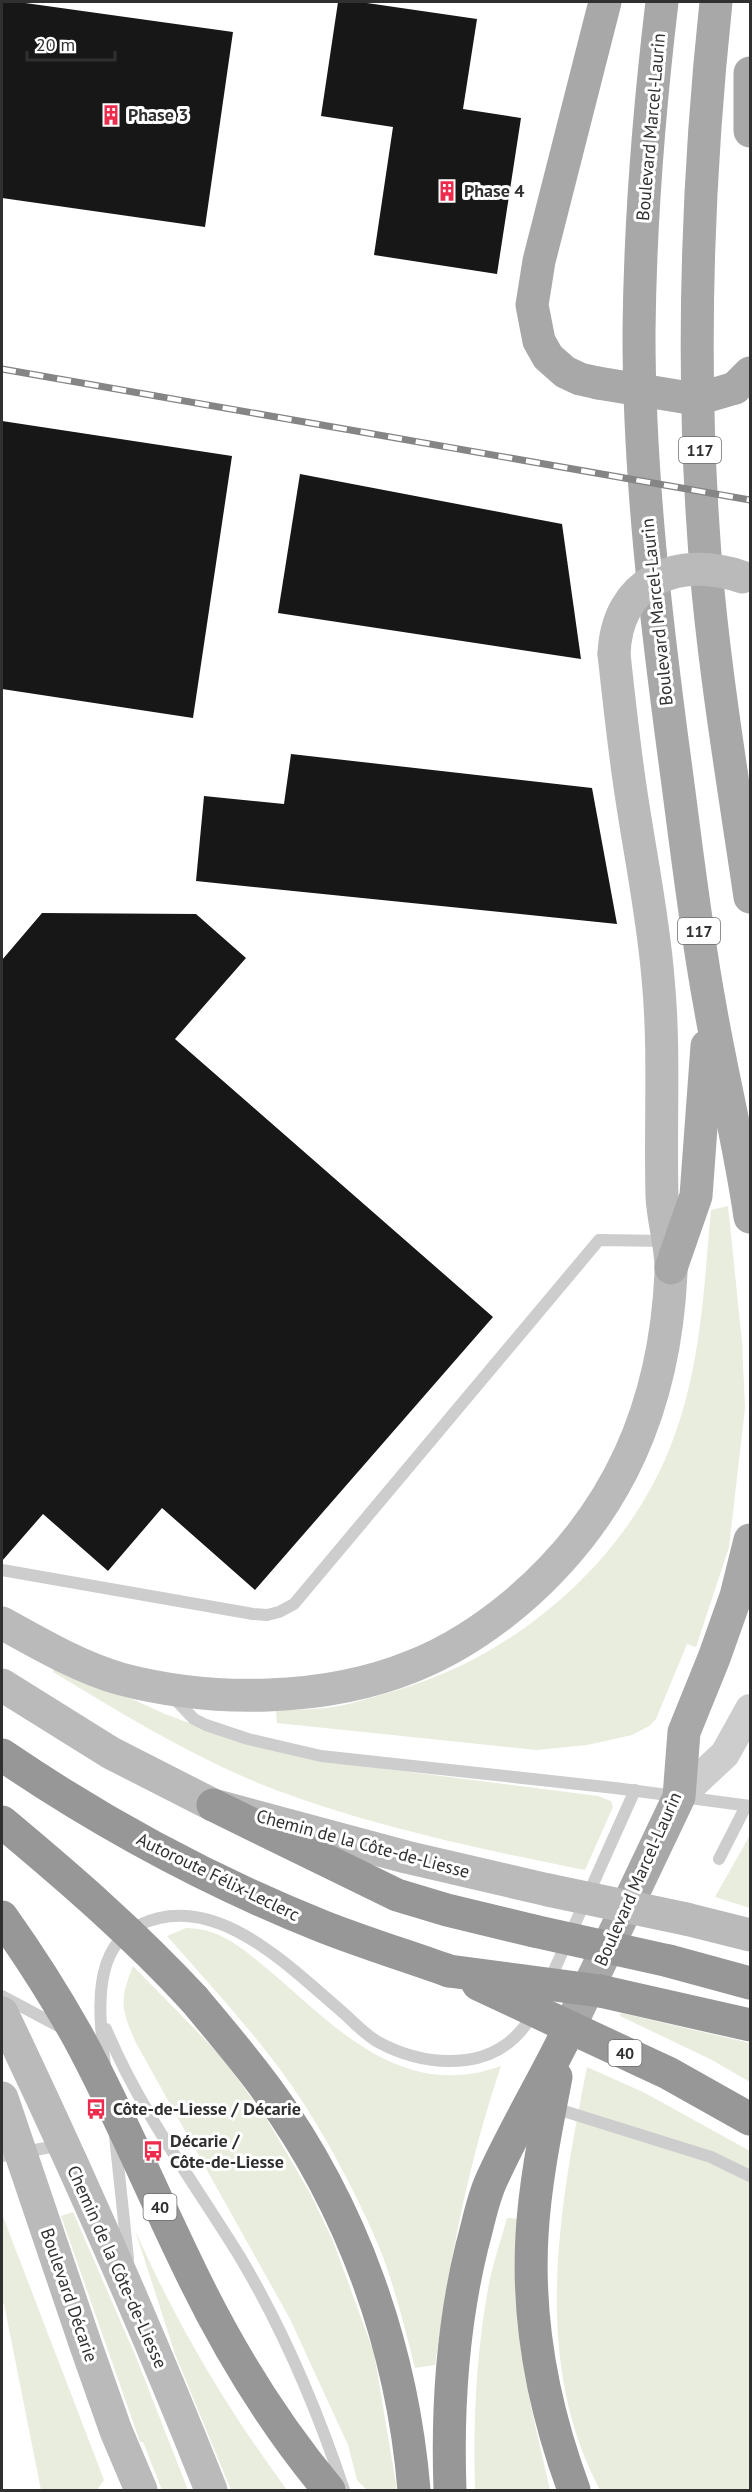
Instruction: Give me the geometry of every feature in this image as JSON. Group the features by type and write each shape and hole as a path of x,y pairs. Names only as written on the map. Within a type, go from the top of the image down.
{"highway":[{"name":"Autoroute Félix-Leclerc","path":"2,1755 85,1808 207,1874 325,1927 449,1971"},
{"path":"213,1805 397,1895 447,1911 669,1961 750,1983"},
{"path":"2,1822 102,1907 194,1999 228,2038 269,2092 309,2153 340,2212 373,2292 391,2350 409,2443 414,2490"},
{"name":"40","path":"2,1917 43,1978 77,2036 120,2120 187,2265 238,2361 291,2442 329,2490"},
{"path":"449,1971 600,1991 750,2025"},
{"name":"40","path":"449,1971 668,2073 750,2119"},
{"path":"450,2490 449,2403 462,2290 490,2182 541,2105 562,2043"},
{"path":"541,2105 534,2212 532,2294 538,2353 547,2403 574,2490"}],"main road":[{"path":"605,2 538,261 531,305 538,341 548,357 565,372 580,379 598,383 683,397 708,396 742,381"},
{"name":"Boulevard Marcel-Laurin","path":"662,2 648,139 639,334 651,573 663,679 710,1005 741,1158 750,1217"},
{"name":"117","path":"716,2 698,222 695,328 704,537 712,626 750,897"},
{"path":"750,73 750,131"},
{"path":"2,1623 56,1652 102,1672 163,1687 262,1695 312,1692 360,1683 424,1661 464,1641 507,1610 552,1569 574,1546 592,1522 623,1472 648,1412 664,1343 670,1254 662,1199 663,1083 658,978 631,791 614,654 615,636 625,610 643,587 655,579 675,571 699,568 746,580"},
{"path":"670,1254 696,1196 710,1005"},
{"name":"Boulevard Marcel-Laurin","path":"562,2043 679,1797 684,1732 729,1617 750,1540"},
{"name":"Chemin de la Côte-de-Liesse","path":"2,1685 111,1753 213,1805 406,1857 750,1935"},
{"name":"Chemin de la Côte-de-Liesse","path":"2,2013 131,2295 211,2490"},
{"name":"Boulevard Décarie","path":"2,2098 11,2154 86,2346 116,2431 141,2490"}],"street":[{"path":"679,1797 725,1754 750,1709"}],"lane":[{"path":"2,1570 244,1613 267,1615 279,1612 294,1604 599,1240 670,1254"},
{"path":"163,1687 194,1719 200,1722 248,1739 309,1753 400,1766 634,1790 748,1806 719,1859"},
{"path":"131,2295 123,2206 104,2059 102,2007 103,1974 122,1936 155,1918 172,1915 214,1921 246,1935 376,2040 410,2056 430,2060 461,2061 479,2058 494,2053 517,2036 541,1999 634,1790"},
{"path":"2,1996 85,2042 134,2087"},
{"path":"102,2007 105,2026 134,2087 240,2258 276,2324 313,2403 344,2490"},
{"path":"541,2105 711,2157 750,2176"},
{"path":"11,2154 63,2145"}],"green space":[{"path":"728,1206 742,1342 745,1408 729,1547 696,1647 687,1644 656,1719 649,1726 632,1735 587,1745 537,1750 277,1723 276,1711 344,1705 411,1686 460,1666 508,1639 539,1617 595,1565 620,1536 641,1505 674,1437 696,1353 711,1210"},
{"path":"57,1665 165,1714 232,1739 308,1759 598,1796 611,1801 613,1807 585,1870 421,1834 340,1812 236,1773 156,1733 104,1703 53,1672"},
{"path":"750,1835 750,1908 715,1897"},
{"path":"186,1928 207,1931 234,1943 330,2023 380,2057 408,2069 438,2075 474,2073 501,2066 469,2176 435,2365 415,2368 394,2288 377,2242 349,2182 316,2123 263,2047 167,1936"},
{"path":"133,1966 221,2056 266,2118 310,2193 333,2241 374,2353 397,2490 367,2490 357,2480 348,2445 290,2319 136,2043 127,2022 124,2005 125,1988"},
{"path":"621,2013 750,2043 750,2082 712,2060 620,2016"},
{"path":"587,2067 645,2093 750,2151 750,2490 600,2490 578,2440 565,2388 558,2335 557,2281 568,2173"},
{"path":"73,2212 136,2357 188,2490 162,2490 143,2442 140,2442 61,2216"},
{"path":"2,2214 104,2480 97,2490 41,2490 4,2304 2,2304"},
{"path":"507,2218 520,2219 522,2335 531,2407 550,2490 475,2490 474,2440 478,2364 490,2280"},
{"path":"135,2230 185,2332 223,2397 287,2490 231,2490 175,2354"}],"building":[{"name":"Phase 3","path":"2,2 18,2 233,32 205,227 2,198"},
{"name":"Phase 4","path":"338,2 360,2 477,19 463,109 521,118 497,274 374,255 393,127 321,116"},
{"path":"2,421 232,456 193,718 2,689"},
{"path":"300,474 562,524 581,659 278,613"},
{"path":"291,754 592,788 617,924 196,881 204,796 284,804"},
{"path":"42,913 196,914 246,958 175,1039 493,1317 255,1590 162,1508 108,1571 43,1514 2,1561 2,960"}],"railway":[{"path":"2,369 750,500"}],"place":[{"name":"Phase 3","path":"111,115"},
{"name":"Phase 4","path":"447,191"},
{"name":"Côte-de-Liesse / Décarie","path":"96,2109"},
{"name":"Décarie / Côte-de-Liesse","path":"153,2151"}]}
